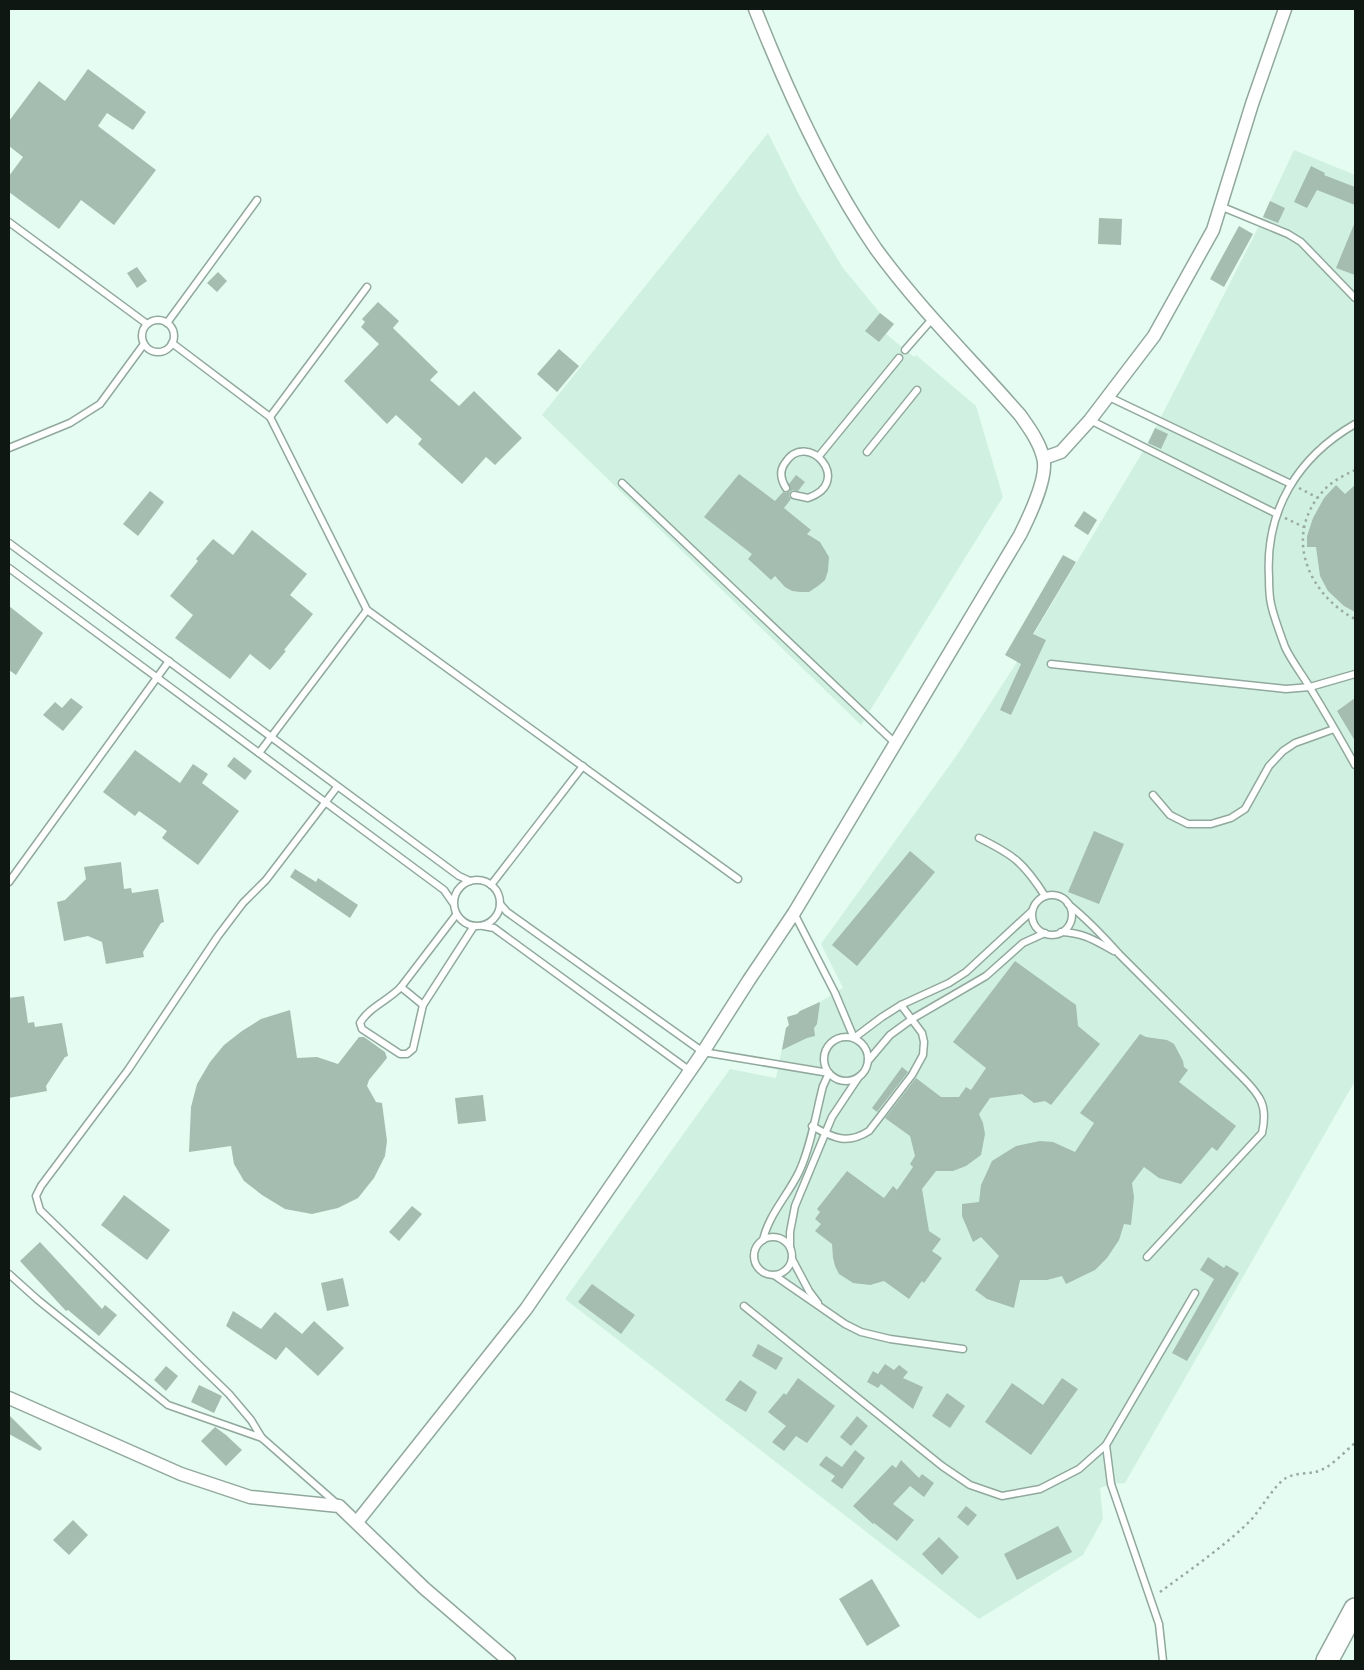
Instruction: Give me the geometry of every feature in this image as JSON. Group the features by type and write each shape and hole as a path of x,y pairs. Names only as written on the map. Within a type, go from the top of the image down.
{"highway":[{"path":"1326,1661 1355,1609"}],"street":[{"path":"357,1522 526,1310 703,1052 748,980 794,913 1020,535 1036,502 1044,458 1036,438 1020,415 933,318 865,233 805,124 777,66 755,9"},
{"path":"1044,458 1061,452 1090,420 1154,336 1213,230 1252,104 1285,9"},
{"path":"9,1398 181,1474 250,1497 339,1506 424,1588 509,1661"}],"lane":[{"path":"168,323 257,200"},
{"path":"1220,206 1288,234 1301,242 1355,298"},
{"path":"9,222 147,324"},
{"path":"270,417 367,287"},
{"path":"906,350 933,318"},
{"path":"157,320 168,323 173,332 172,343 164,350 153,351 144,344 142,334 147,324 157,320"},
{"path":"172,343 270,417 367,610 738,879"},
{"path":"9,448 70,423 100,404 144,344"},
{"path":"819,456 899,358"},
{"path":"867,452 917,390"},
{"path":"1108,397 1291,484"},
{"path":"1090,420 1277,514"},
{"path":"1355,424 1340,432 1319,448 1291,484 1277,514 1270,540 1268,569 1270,603 1286,649 1355,765"},
{"path":"786,488 781,477 782,470 790,457 804,452 819,456 828,469 826,484 822,491 808,498 794,495"},
{"path":"622,483 895,743"},
{"path":"9,543 459,876 470,881 485,881 491,885 496,890 500,904 506,912 703,1052 829,1073 839,1080 858,1078"},
{"path":"9,568 444,890 453,902 456,915 462,922 474,926 494,928 690,1070"},
{"path":"259,753 367,610"},
{"path":"9,882 169,661"},
{"path":"1051,664 1286,689 1310,687 1355,674"},
{"path":"1153,795 1170,815 1188,824 1210,824 1231,818 1245,809 1270,766 1283,751 1295,743 1334,729"},
{"path":"491,885 582,766"},
{"path":"337,787 266,880 243,903 218,936 128,1070 41,1186 36,1196 40,1210 229,1394 251,1420 262,1438 339,1506"},
{"path":"979,838 1003,850 1021,864 1030,872 1045,896"},
{"path":"453,902 458,889 470,881"},
{"path":"963,1349 890,1339 861,1332 845,1324 774,1275 762,1272 755,1262 755,1249 763,1240 769,1222 800,1170 823,1086 829,1073 824,1060 828,1046 840,1038 854,1038 901,1005 949,984 966,972 1032,911 1039,900 1045,896 1058,896 1104,936 1119,954 1256,1091 1264,1105 1265,1118 1262,1133 1147,1257"},
{"path":"483,926 495,918 500,904"},
{"path":"1060,932 1070,923 1071,910 1068,904"},
{"path":"1032,911 1036,927 1045,933 1075,933 1092,938 1119,954"},
{"path":"794,913 835,993 854,1038 865,1047 868,1061"},
{"path":"456,915 401,987 363,1017 360,1023 362,1029 400,1054 407,1054 413,1049 423,1006 474,926"},
{"path":"820,1306 809,1291 792,1260 790,1232 795,1206 837,1108 866,1067 868,1061 890,1035 912,1019 986,976 1023,943 1045,933"},
{"path":"401,987 423,1006"},
{"path":"812,1126 825,1134 850,1140 860,1137 869,1131 912,1075 920,1064 924,1042 922,1033 901,1005"},
{"path":"763,1240 769,1238 782,1239 790,1247"},
{"path":"774,1275 786,1271 792,1260"},
{"path":"9,1274 38,1300 168,1405 262,1438"},
{"path":"744,1306 942,1466 970,1485 1002,1496 1040,1490 1078,1469 1106,1445 1195,1293"},
{"path":"1106,1445 1111,1484 1159,1624 1163,1661"}],"path":[{"path":"1355,470 1326,488 1318,498 1304,527 1304,555 1309,572 1318,589 1331,603 1355,619"},
{"path":"1300,488 1318,498"},
{"path":"1286,518 1304,527"},
{"path":"1150,1599 1234,1536 1251,1520 1277,1486 1286,1478 1317,1472 1355,1443"}],"shaded area":[{"path":"768,133 798,193 843,268 880,313 894,324 886,334 914,357 916,355 976,406 1003,497 861,725 542,415"},
{"path":"1294,150 1355,175 1355,1081 1125,1483 1111,1484 1100,1488 1103,1519 1083,1555 979,1619 565,1299 730,1069 776,1078 786,1028 789,1025 787,1017 797,1014 843,988 821,944 957,755 1017,662 1145,448 1253,238"}],"building":[{"path":"88,69 146,112 133,130 107,113 98,126 156,170 114,225 81,200 59,229 9,192 9,176 23,157 9,146 9,121 39,81 65,101"},
{"path":"1311,166 1325,173 1324,175 1355,187 1355,205 1317,190 1307,208 1294,202"},
{"path":"1270,201 1285,208 1278,223 1263,217"},
{"path":"1099,218 1122,219 1121,245 1098,244"},
{"path":"1355,222 1355,275 1336,268"},
{"path":"1239,226 1253,234 1224,287 1210,279"},
{"path":"137,267 147,281 137,288 127,273"},
{"path":"218,272 227,281 217,292 207,283"},
{"path":"378,302 399,321 393,328 438,372 430,380 459,406 474,391 522,438 495,465 486,457 462,484 418,444 422,439 396,415 387,424 344,381 379,344 361,327 365,322 362,319"},
{"path":"880,313 894,324 879,342 865,331"},
{"path":"559,349 579,366 557,392 537,374"},
{"path":"1155,428 1168,434 1161,449 1148,443"},
{"path":"739,474 775,501 783,492 790,491 789,484 796,475 805,482 798,491 793,490 790,492 789,496 791,499 784,508 811,530 807,534 820,542 829,557 825,580 809,592 792,591 785,587 775,576 771,580 748,559 752,554 704,517"},
{"path":"1336,485 1345,494 1355,485 1355,612 1344,606 1328,591 1320,576 1316,547 1307,547 1307,536 1313,518 1324,498"},
{"path":"150,491 164,502 138,536 123,524"},
{"path":"1084,511 1097,520 1088,535 1074,526"},
{"path":"252,530 307,574 290,595 313,614 270,670 250,654 230,679 175,638 193,615 170,596 198,561 196,559 213,539 233,555"},
{"path":"1063,555 1076,562 1033,634 1046,640 1011,715 1000,710 1021,664 1005,655"},
{"path":"9,606 43,633 16,675 9,670"},
{"path":"71,698 83,707 63,731 43,715 55,702 62,708"},
{"path":"1355,698 1355,741 1337,711"},
{"path":"135,750 180,783 193,764 208,774 202,783 239,811 198,865 162,838 167,831 139,811 135,816 103,792"},
{"path":"234,757 252,771 245,780 227,766"},
{"path":"1094,831 1124,844 1099,904 1068,892"},
{"path":"910,851 935,872 857,966 832,945"},
{"path":"121,862 124,889 131,888 132,893 158,889 164,922 161,923 143,952 144,957 106,964 102,942 88,936 64,941 57,902 65,900 86,879 84,867"},
{"path":"295,869 316,882 318,878 358,905 350,918 290,877"},
{"path":"1015,961 1076,1005 1078,1026 1100,1044 1051,1105 1045,1101 1034,1103 1022,1094 990,1098 979,1114 985,1134 981,1155 966,1166 953,1171 936,1171 922,1189 929,1231 941,1239 932,1251 942,1258 924,1283 922,1281 909,1299 884,1281 870,1285 853,1283 839,1274 833,1258 832,1244 815,1231 821,1224 815,1219 820,1212 817,1209 847,1171 884,1198 893,1186 897,1190 913,1167 910,1164 915,1156 910,1136 885,1118 916,1078 941,1097 959,1097 966,1087 971,1090 986,1068 953,1042"},
{"path":"24,996 28,1023 34,1022 35,1027 62,1023 68,1056 65,1057 46,1086 47,1091 9,1098 9,998"},
{"path":"820,1002 817,1024 814,1028 815,1036 782,1050 786,1028 789,1025 787,1017"},
{"path":"290,1010 297,1058 317,1057 338,1064 359,1037 364,1037 385,1052 387,1058 369,1080 367,1086 376,1102 382,1103 387,1141 385,1156 374,1178 358,1198 338,1208 312,1214 285,1209 244,1181 234,1164 231,1146 189,1152 191,1107 197,1084 210,1062 224,1045 242,1031 261,1019"},
{"path":"1140,1034 1146,1037 1167,1040 1174,1044 1184,1067 1188,1070 1179,1082 1236,1126 1217,1151 1212,1147 1181,1184 1159,1178 1144,1167 1132,1183 1134,1197 1131,1225 1124,1224 1119,1240 1107,1258 1095,1270 1066,1284 1062,1276 1047,1280 1020,1280 1014,1308 987,1299 975,1290 999,1256 981,1237 973,1242 962,1216 962,1204 979,1202 981,1185 992,1161 1016,1146 1040,1141 1053,1142 1075,1152 1094,1123 1080,1113"},
{"path":"902,1067 908,1072 877,1112 872,1108"},
{"path":"483,1095 486,1121 458,1124 455,1098"},
{"path":"124,1195 170,1230 147,1260 101,1225"},
{"path":"412,1206 422,1214 399,1241 389,1232"},
{"path":"40,1242 102,1309 105,1305 117,1315 99,1336 68,1310 66,1311 20,1261"},
{"path":"1208,1257 1224,1268 1226,1265 1239,1273 1187,1361 1172,1353 1214,1279 1200,1270"},
{"path":"343,1278 349,1306 327,1311 321,1283"},
{"path":"592,1284 635,1315 621,1334 578,1302"},
{"path":"233,1311 261,1329 275,1312 302,1334 314,1321 344,1348 318,1376 286,1347 276,1360 226,1326"},
{"path":"758,1344 783,1358 776,1370 752,1356"},
{"path":"885,1364 894,1370 899,1365 908,1372 903,1378 923,1387 913,1409 881,1384 878,1388 867,1382 873,1371 878,1374"},
{"path":"166,1366 178,1376 166,1391 154,1380"},
{"path":"798,1378 835,1406 807,1443 796,1436 784,1451 772,1442 786,1426 768,1412 784,1393 786,1395"},
{"path":"1062,1378 1078,1389 1031,1455 985,1422 1012,1383 1043,1405"},
{"path":"740,1380 757,1392 746,1412 725,1400"},
{"path":"199,1385 222,1396 214,1413 191,1402"},
{"path":"947,1393 965,1406 950,1428 932,1416"},
{"path":"9,1415 42,1448 40,1451 9,1434"},
{"path":"857,1416 868,1426 851,1446 840,1437"},
{"path":"215,1427 242,1450 226,1466 201,1441"},
{"path":"855,1450 865,1458 842,1489 831,1481 835,1476 819,1465 826,1456 842,1467"},
{"path":"901,1460 919,1478 922,1474 934,1483 924,1497 910,1486 893,1504 914,1520 897,1541 873,1524 853,1506 892,1465 896,1468"},
{"path":"966,1506 977,1515 968,1526 957,1517"},
{"path":"73,1520 88,1535 69,1555 53,1540"},
{"path":"1058,1526 1072,1552 1017,1580 1004,1554"},
{"path":"939,1537 959,1557 942,1575 922,1554"},
{"path":"872,1579 900,1626 867,1646 839,1599"}]}
